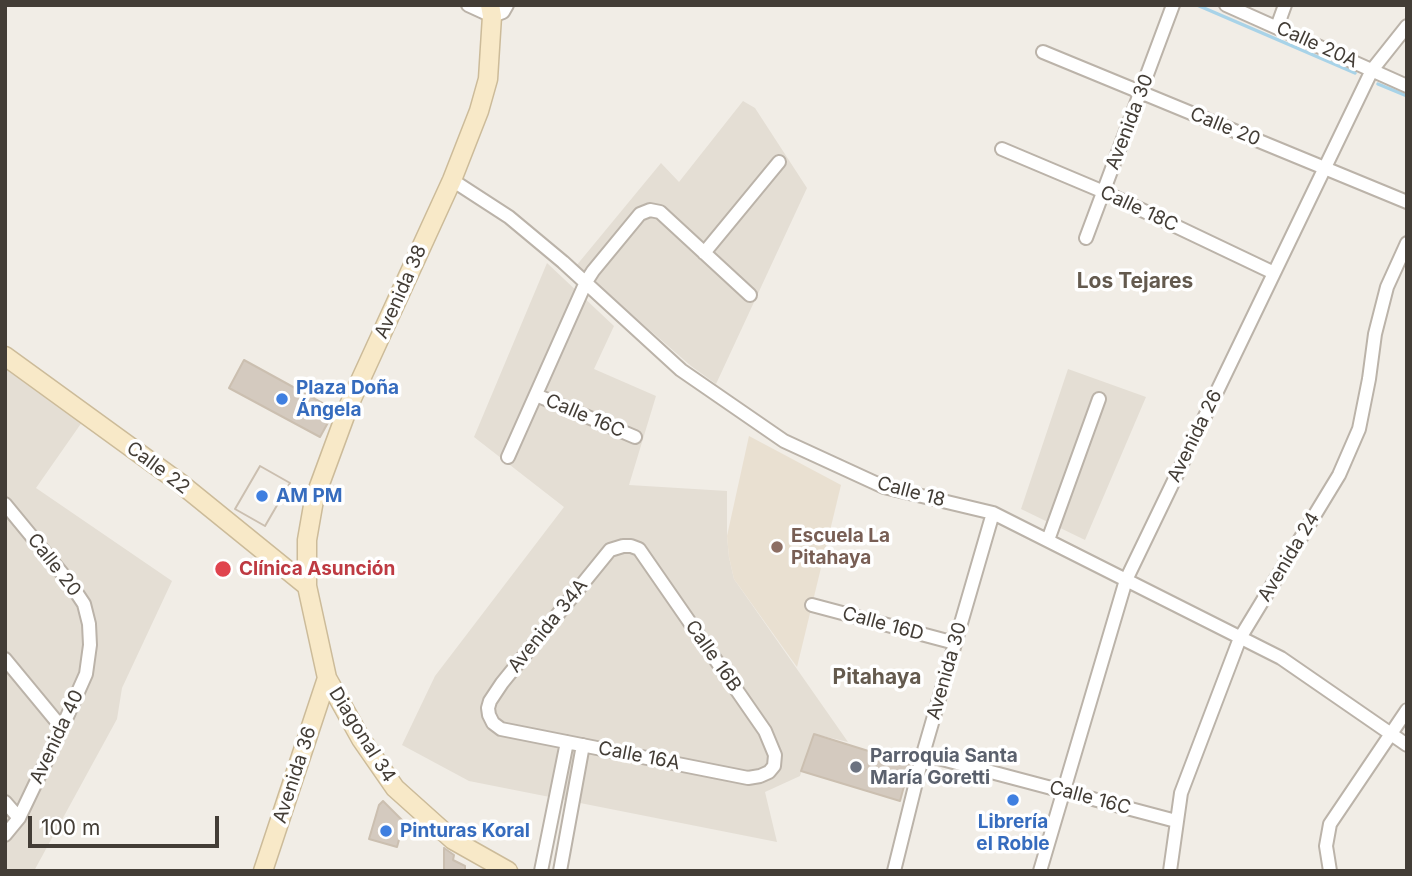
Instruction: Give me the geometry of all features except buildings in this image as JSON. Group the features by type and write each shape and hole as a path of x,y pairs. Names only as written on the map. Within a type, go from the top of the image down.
{"street":[{"path":"468,5 497,9"},
{"name":"Avenida 30","path":"1086,238 1173,5"},
{"name":"Calle 20A","path":"1226,5 1407,86"},
{"path":"1277,27 1285,5"},
{"name":"Avenida 38","path":"307,586 307,540 314,500 349,405 452,180 479,111 488,79 497,9"},
{"name":"Avenida 26","path":"1041,871 1126,580 1372,70 1407,26"},
{"name":"Calle 20","path":"1043,52 1407,202"},
{"name":"Calle 18C","path":"1002,149 1104,192 1274,273"},
{"path":"704,253 779,162"},
{"name":"Calle 18","path":"452,180 509,217 586,282 681,370 783,441 884,487 993,513 1280,658 1407,745"},
{"path":"508,457 586,282 640,214 650,210 660,212 750,295"},
{"name":"Avenida 24","path":"1170,871 1181,793 1240,638 1339,475 1359,429 1375,334 1387,287 1407,243"},
{"name":"Calle 22","path":"5,356 180,483 307,586"},
{"name":"Calle 16C","path":"536,395 635,437"},
{"path":"1048,540 1099,399"},
{"name":"Calle 20","path":"5,504 70,583 83,604 89,624 90,645 86,674"},
{"name":"Avenida 30","path":"894,871 923,754 993,513"},
{"name":"Avenida 34A","path":"501,729 489,715 488,708 502,683 610,550 623,546 639,549"},
{"name":"Calle 16B","path":"639,549 765,731 772,743 774,766"},
{"name":"Diagonal 34","path":"307,586 327,678 361,739 395,788 453,840 508,871"},
{"name":"Calle 16D","path":"812,605 955,643"},
{"path":"5,659 62,728"},
{"name":"Avenida 40","path":"5,835 19,818 86,674"},
{"name":"Avenida 36","path":"263,871 327,678"},
{"path":"1330,871 1326,846 1330,824 1407,710"},
{"name":"Calle 16A","path":"501,729 748,778 769,772 774,766"},
{"path":"541,871 567,742"},
{"path":"560,871 583,745"},
{"name":"Calle 16C","path":"923,754 1176,821"},
{"path":"5,802 19,818"}],"shaded area":[{"path":"743,101 755,108 807,188 716,384 691,366 576,266 661,163 679,182"},
{"path":"547,263 614,326 594,369 656,396 629,485 727,491 727,536 734,579 848,742 814,734 800,776 765,792 777,842 469,781 402,745 435,676 564,507 474,437"},
{"path":"5,363 87,415 36,488 172,581 122,688 117,719 34,871 5,871"},
{"path":"1068,369 1146,397 1085,540 1021,509"},
{"name":"Escuela La Pitahaya","path":"749,436 841,485 797,667 734,579 729,557 727,536"}],"waterway":[{"path":"1197,5 1355,73"},
{"path":"1378,84 1407,96"}],"place":[{"name":"Plaza Doña Ángela","path":"282,399"},
{"name":"AM PM","path":"262,496"},
{"name":"Escuela La Pitahaya","path":"777,547"},
{"name":"Clínica Asunción","path":"223,569"},
{"name":"Parroquia Santa María Goretti","path":"856,767"},
{"name":"Librería el Roble","path":"1013,800"},
{"name":"Pinturas Koral","path":"386,831"}],"district":[{"name":"Los Tejares","path":"1135,282"},
{"name":"Pitahaya","path":"877,678"}]}
